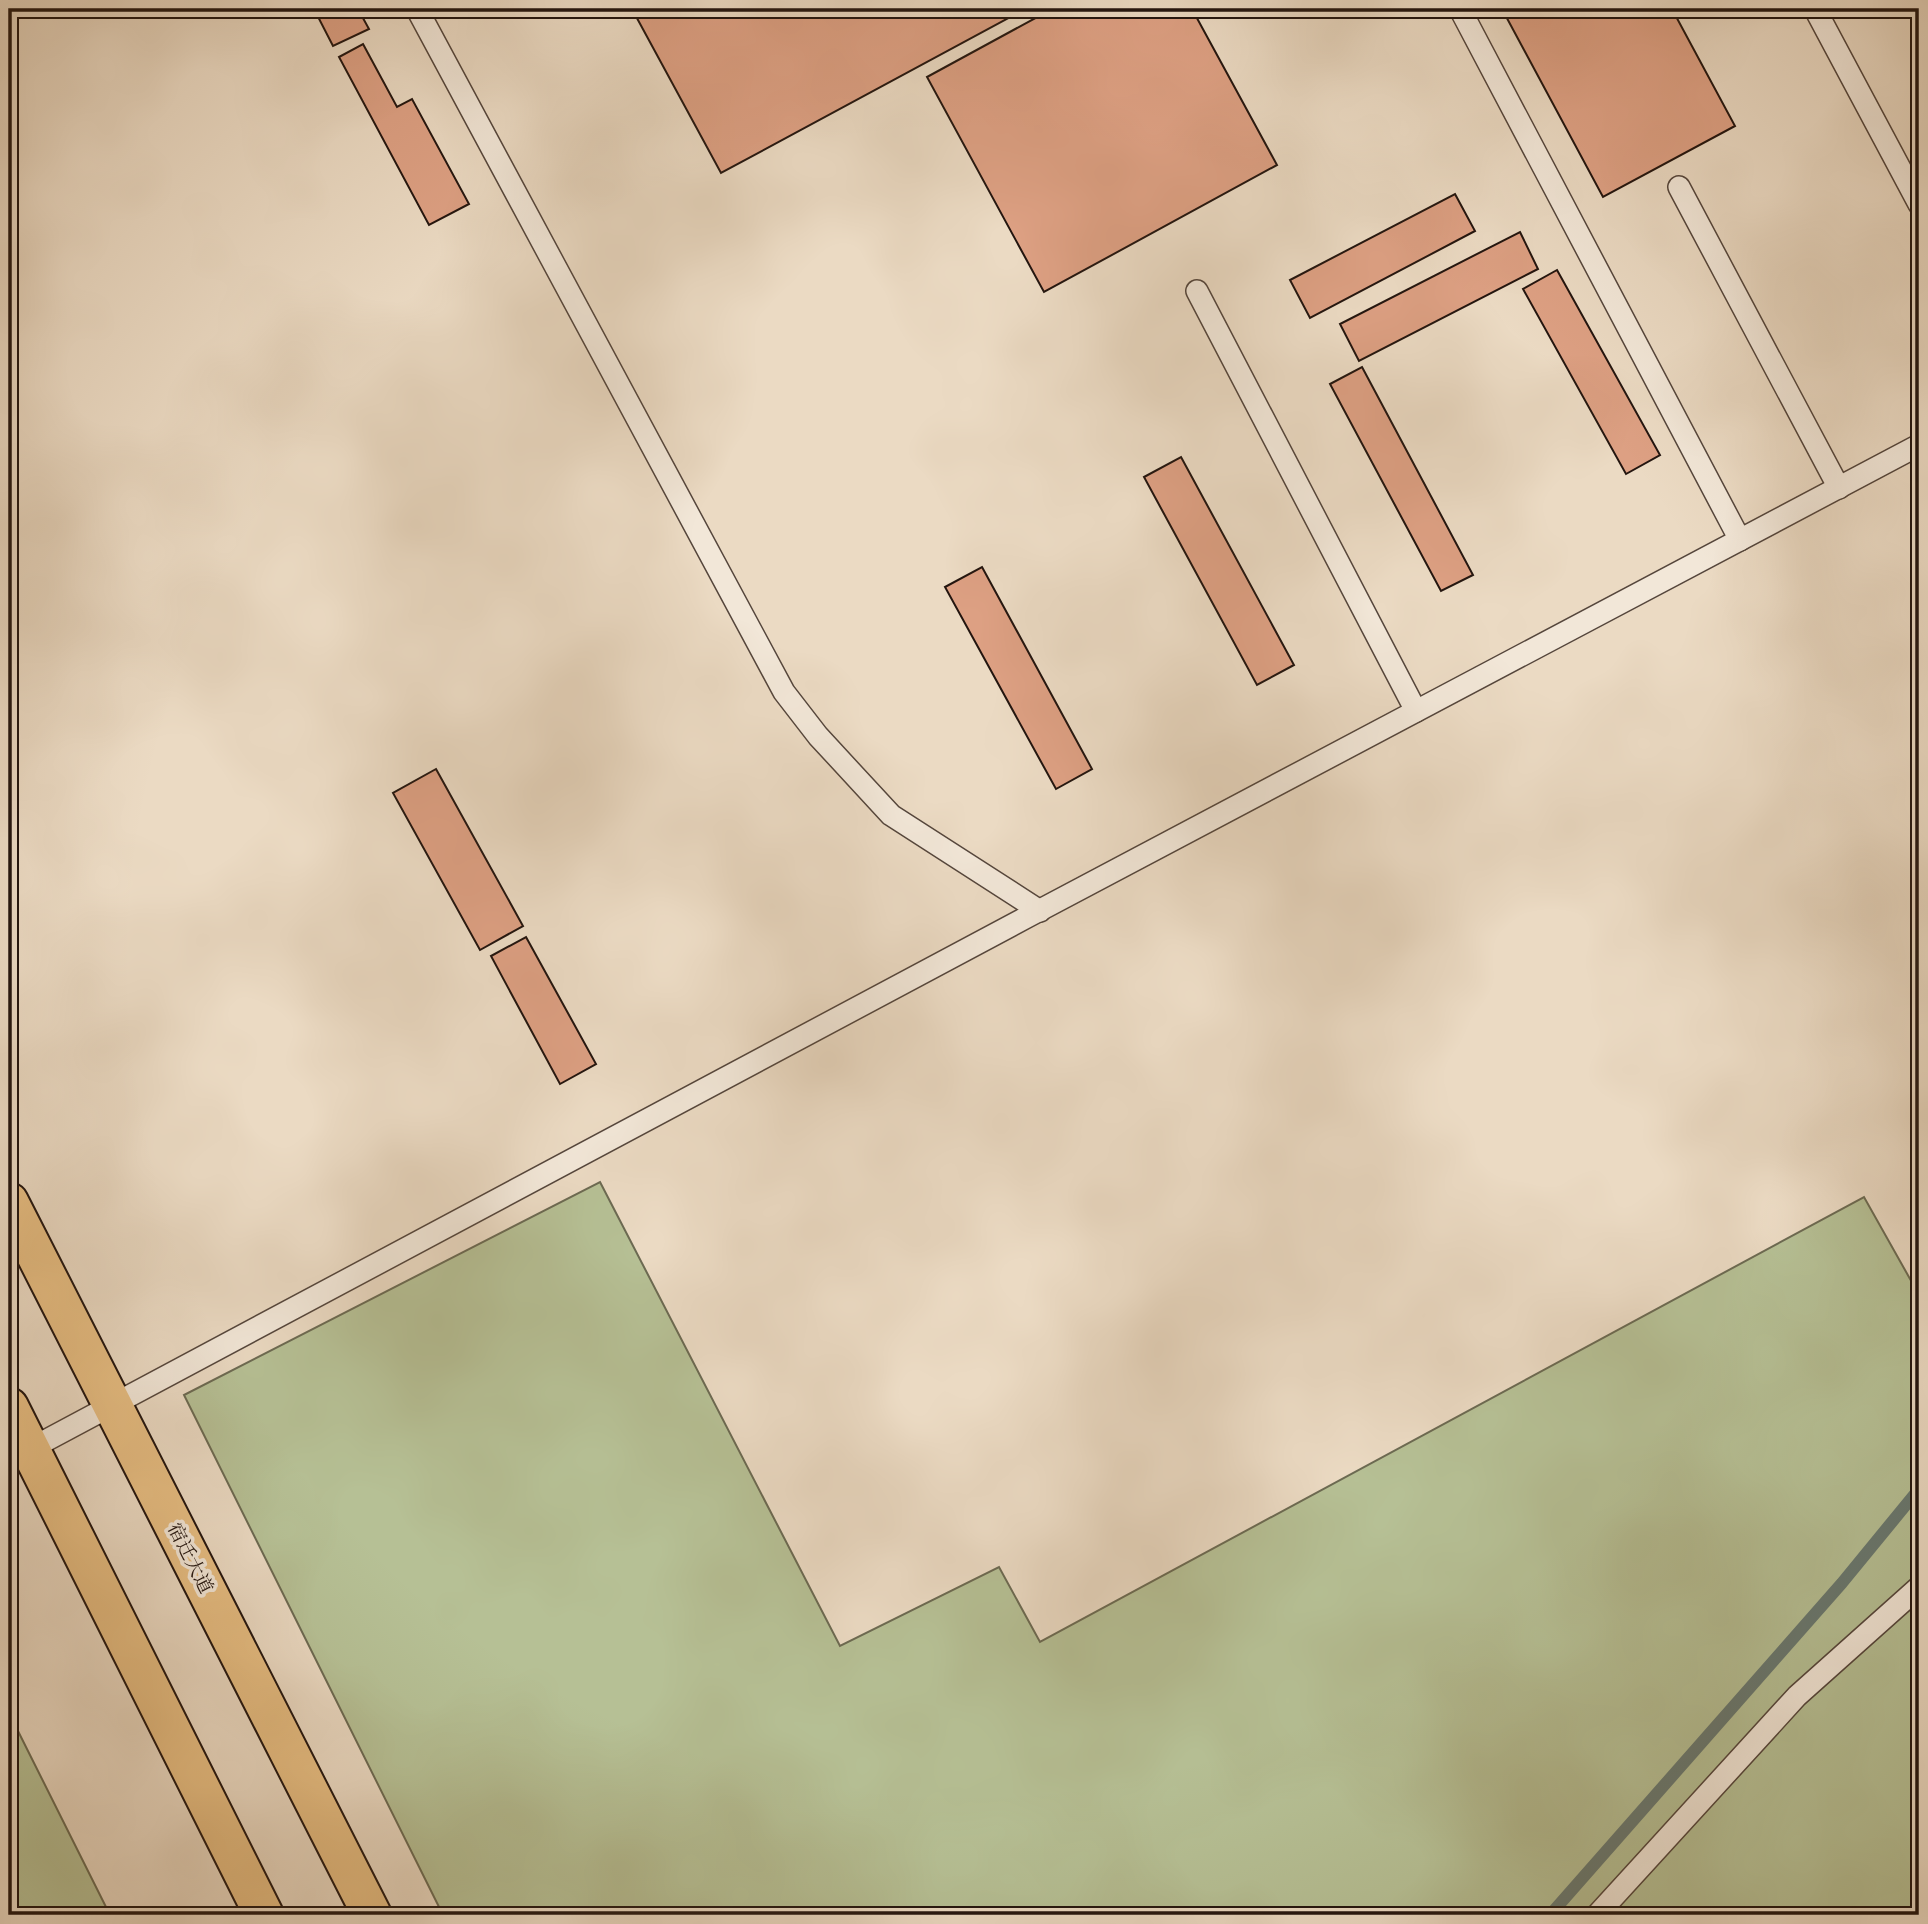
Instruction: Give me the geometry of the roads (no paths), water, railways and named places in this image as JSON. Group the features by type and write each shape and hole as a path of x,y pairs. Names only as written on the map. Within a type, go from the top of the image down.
{"main road":[{"name":"宿迁大道","path":"9,1202 372,1915"},
{"path":"9,1408 264,1915"}],"lane":[{"path":"417,9 784,692 818,736 891,815 1040,911"},
{"path":"1460,9 1740,540"},
{"path":"1815,9 1919,204"},
{"path":"1679,187 1839,488"},
{"path":"1197,291 1416,711"},
{"path":"30,1449 1919,445"},
{"path":"1597,1915 1797,1696 1919,1587"}],"waterway":[{"path":"1550,1915 1842,1583 1919,1489"}]}
